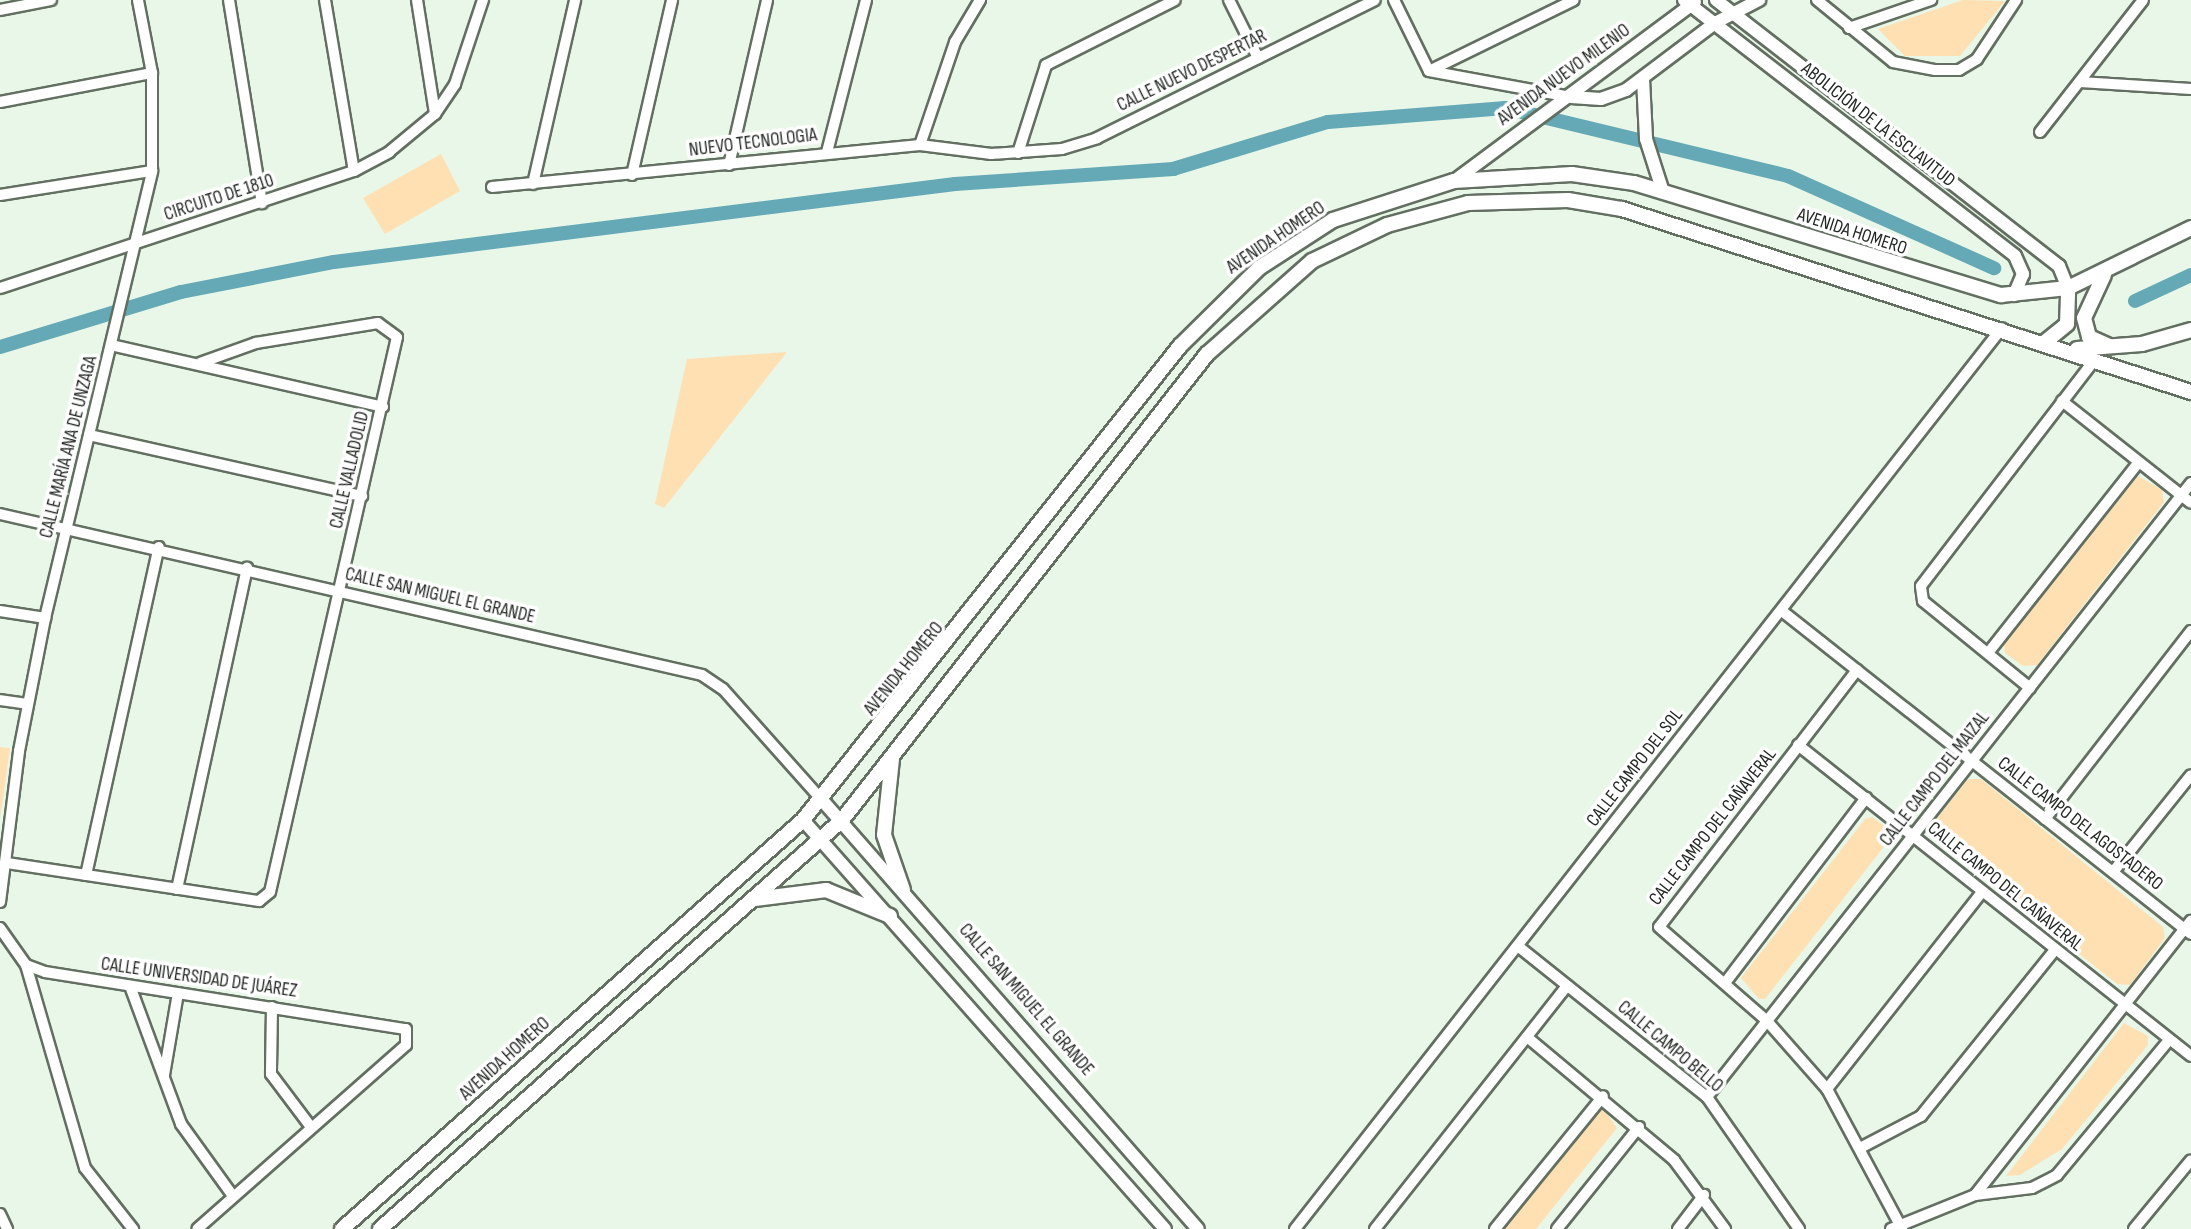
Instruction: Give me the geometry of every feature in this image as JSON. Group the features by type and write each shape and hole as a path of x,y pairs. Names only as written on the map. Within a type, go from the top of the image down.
{"main road":[{"name":"AVENIDA HOMERO","path":"343,1227 803,820 822,800 1221,300 1333,220 1454,181 1572,174 1663,192 1971,290 2014,295 2068,288 2105,275 2191,228"},
{"name":"AVENIDA HOMERO","path":"380,1229 842,820 1207,354 1312,261 1387,225 1468,203 1568,200 1622,209 2045,342 2191,392"},
{"path":"2105,275 2084,318 2094,342 2115,347"},
{"path":"2045,342 2067,324 2068,288"},
{"path":"2069,350 2115,347 2191,330"},
{"path":"894,754 883,815 903,890"},
{"path":"750,900 826,890 890,916"}],"street":[{"path":"0,10 51,0"},
{"name":"CALLE MARÍA ANA DE UNZAGA","path":"0,902 28,704 45,618 124,297 152,171 152,73 138,0"},
{"path":"229,0 262,203"},
{"path":"325,0 354,171"},
{"path":"417,0 435,114"},
{"path":"435,114 467,55 483,0"},
{"path":"533,184 575,0"},
{"path":"632,174 672,0"},
{"path":"729,165 767,0"},
{"path":"827,152 866,0"},
{"path":"920,145 954,42 980,0"},
{"path":"1018,153 1046,65 1175,0"},
{"path":"1229,0 1258,58"},
{"name":"CALLE NUEVO DESPERTAR","path":"1018,153 1084,143 1375,0"},
{"path":"1394,0 1429,71"},
{"path":"1429,71 1574,0"},
{"name":"ABOLICIÓN DE LA ESCLAVITUD","path":"1716,0 2059,266 2068,288"},
{"path":"1429,71 1571,97 1601,99 1643,79 1715,23 1759,0"},
{"path":"1817,0 1892,62 1959,69 1977,59 2016,0"},
{"path":"1849,28 1931,0"},
{"path":"2040,132 2143,0"},
{"name":"ABOLICIÓN DE LA ESCLAVITUD","path":"1691,2 2015,256 2023,274 2014,295"},
{"name":"AVENIDA NUEVO MILENIO","path":"1454,181 1528,125 1571,97 1691,2"},
{"path":"0,103 152,73"},
{"path":"1643,79 1646,139 1663,192"},
{"path":"2080,82 2191,89"},
{"name":"CIRCUITO DE 1810","path":"0,288 354,171 435,114"},
{"name":"NUEVO TECNOLOGIA","path":"492,187 729,165 827,152 920,145 1018,153"},
{"path":"0,195 152,171"},
{"name":"CALLE VALLADOLID","path":"177,888 267,898 398,340 383,323 256,343 200,363"},
{"name":"CALLE CAMPO DEL SOL","path":"1294,1229 2007,330"},
{"path":"111,345 200,363 383,407"},
{"path":"2030,688 1923,601 1923,579 2095,359"},
{"path":"2062,401 2186,499"},
{"path":"89,435 362,496"},
{"path":"1988,653 2139,462"},
{"name":"CALLE CAMPO DEL MAIZAL","path":"1707,1097 2030,688 2186,499 2191,483"},
{"name":"CALLE SAN MIGUEL EL GRANDE","path":"0,514 68,525 702,675 723,689 842,820 1198,1229"},
{"path":"86,875 159,547"},
{"path":"7,863 177,888 247,568"},
{"path":"0,611 45,618"},
{"name":"CALLE CAMPO DEL AGOSTADERO","path":"1782,611 2113,872 2189,928"},
{"path":"2045,819 2191,631"},
{"name":"CALLE CAMPO DEL CAÑAVERAL","path":"1857,670 1660,924 1660,933 1725,983 1767,1021 1827,1089 1862,1147 1898,1228"},
{"path":"0,700 28,704"},
{"name":"CALLE CAMPO DEL CAÑAVERAL","path":"1798,745 2124,1006 2191,1056"},
{"path":"2113,872 2191,775"},
{"path":"1725,983 1866,798"},
{"path":"803,820 823,838 1165,1229"},
{"path":"1827,1089 1982,892"},
{"path":"0,928 26,965 85,1168 133,1229"},
{"path":"1975,1195 2189,928"},
{"name":"CALLE CAMPO BELLO","path":"1519,947 1707,1097 1799,1229"},
{"path":"1862,1147 1921,1116 2055,950"},
{"name":"CALLE UNIVERSIDAD DE JUÁREZ","path":"26,965 130,986 398,1024 408,1034 406,1045 311,1127"},
{"path":"130,986 186,1134 233,1196"},
{"path":"1375,1229 1567,986"},
{"path":"163,1078 178,993"},
{"path":"197,1229 311,1127 271,1074 272,1007"},
{"path":"1527,1037 1639,1127 1704,1195 1725,1229"},
{"path":"1898,1228 1975,1195 2032,1188 2057,1175 2169,1040"},
{"path":"1495,1229 1603,1097"},
{"path":"1557,1229 1639,1127"},
{"path":"2134,1229 2191,1160"},
{"path":"1678,1229 1704,1195"},
{"path":"0,1214 7,1229"}],"shaded area":[{"path":"1963,0 2005,1 1960,56 1905,56 1878,29"},
{"path":"441,154 460,191 385,234 363,198"},
{"path":"787,352 664,508 655,504 687,359"},
{"path":"2138,476 2162,490 2164,502 2037,665 2023,666 2005,653 2004,643"},
{"path":"0,747 10,748 0,819"},
{"path":"1968,779 1981,779 2163,927 2165,938 2130,985 2117,984 1933,837 1930,827"},
{"path":"1872,817 1891,831 1890,839 1765,999 1759,999 1741,978 1865,819"},
{"path":"2124,1023 2148,1036 2148,1045 2062,1149 2020,1175 2006,1176"},
{"path":"1603,1108 1617,1128 1536,1229 1504,1229"}],"waterway":[{"path":"0,347 181,292 334,262 955,184 1173,169 1328,122 1505,108 1788,176 1994,268"},
{"path":"2135,301 2191,275"}]}
